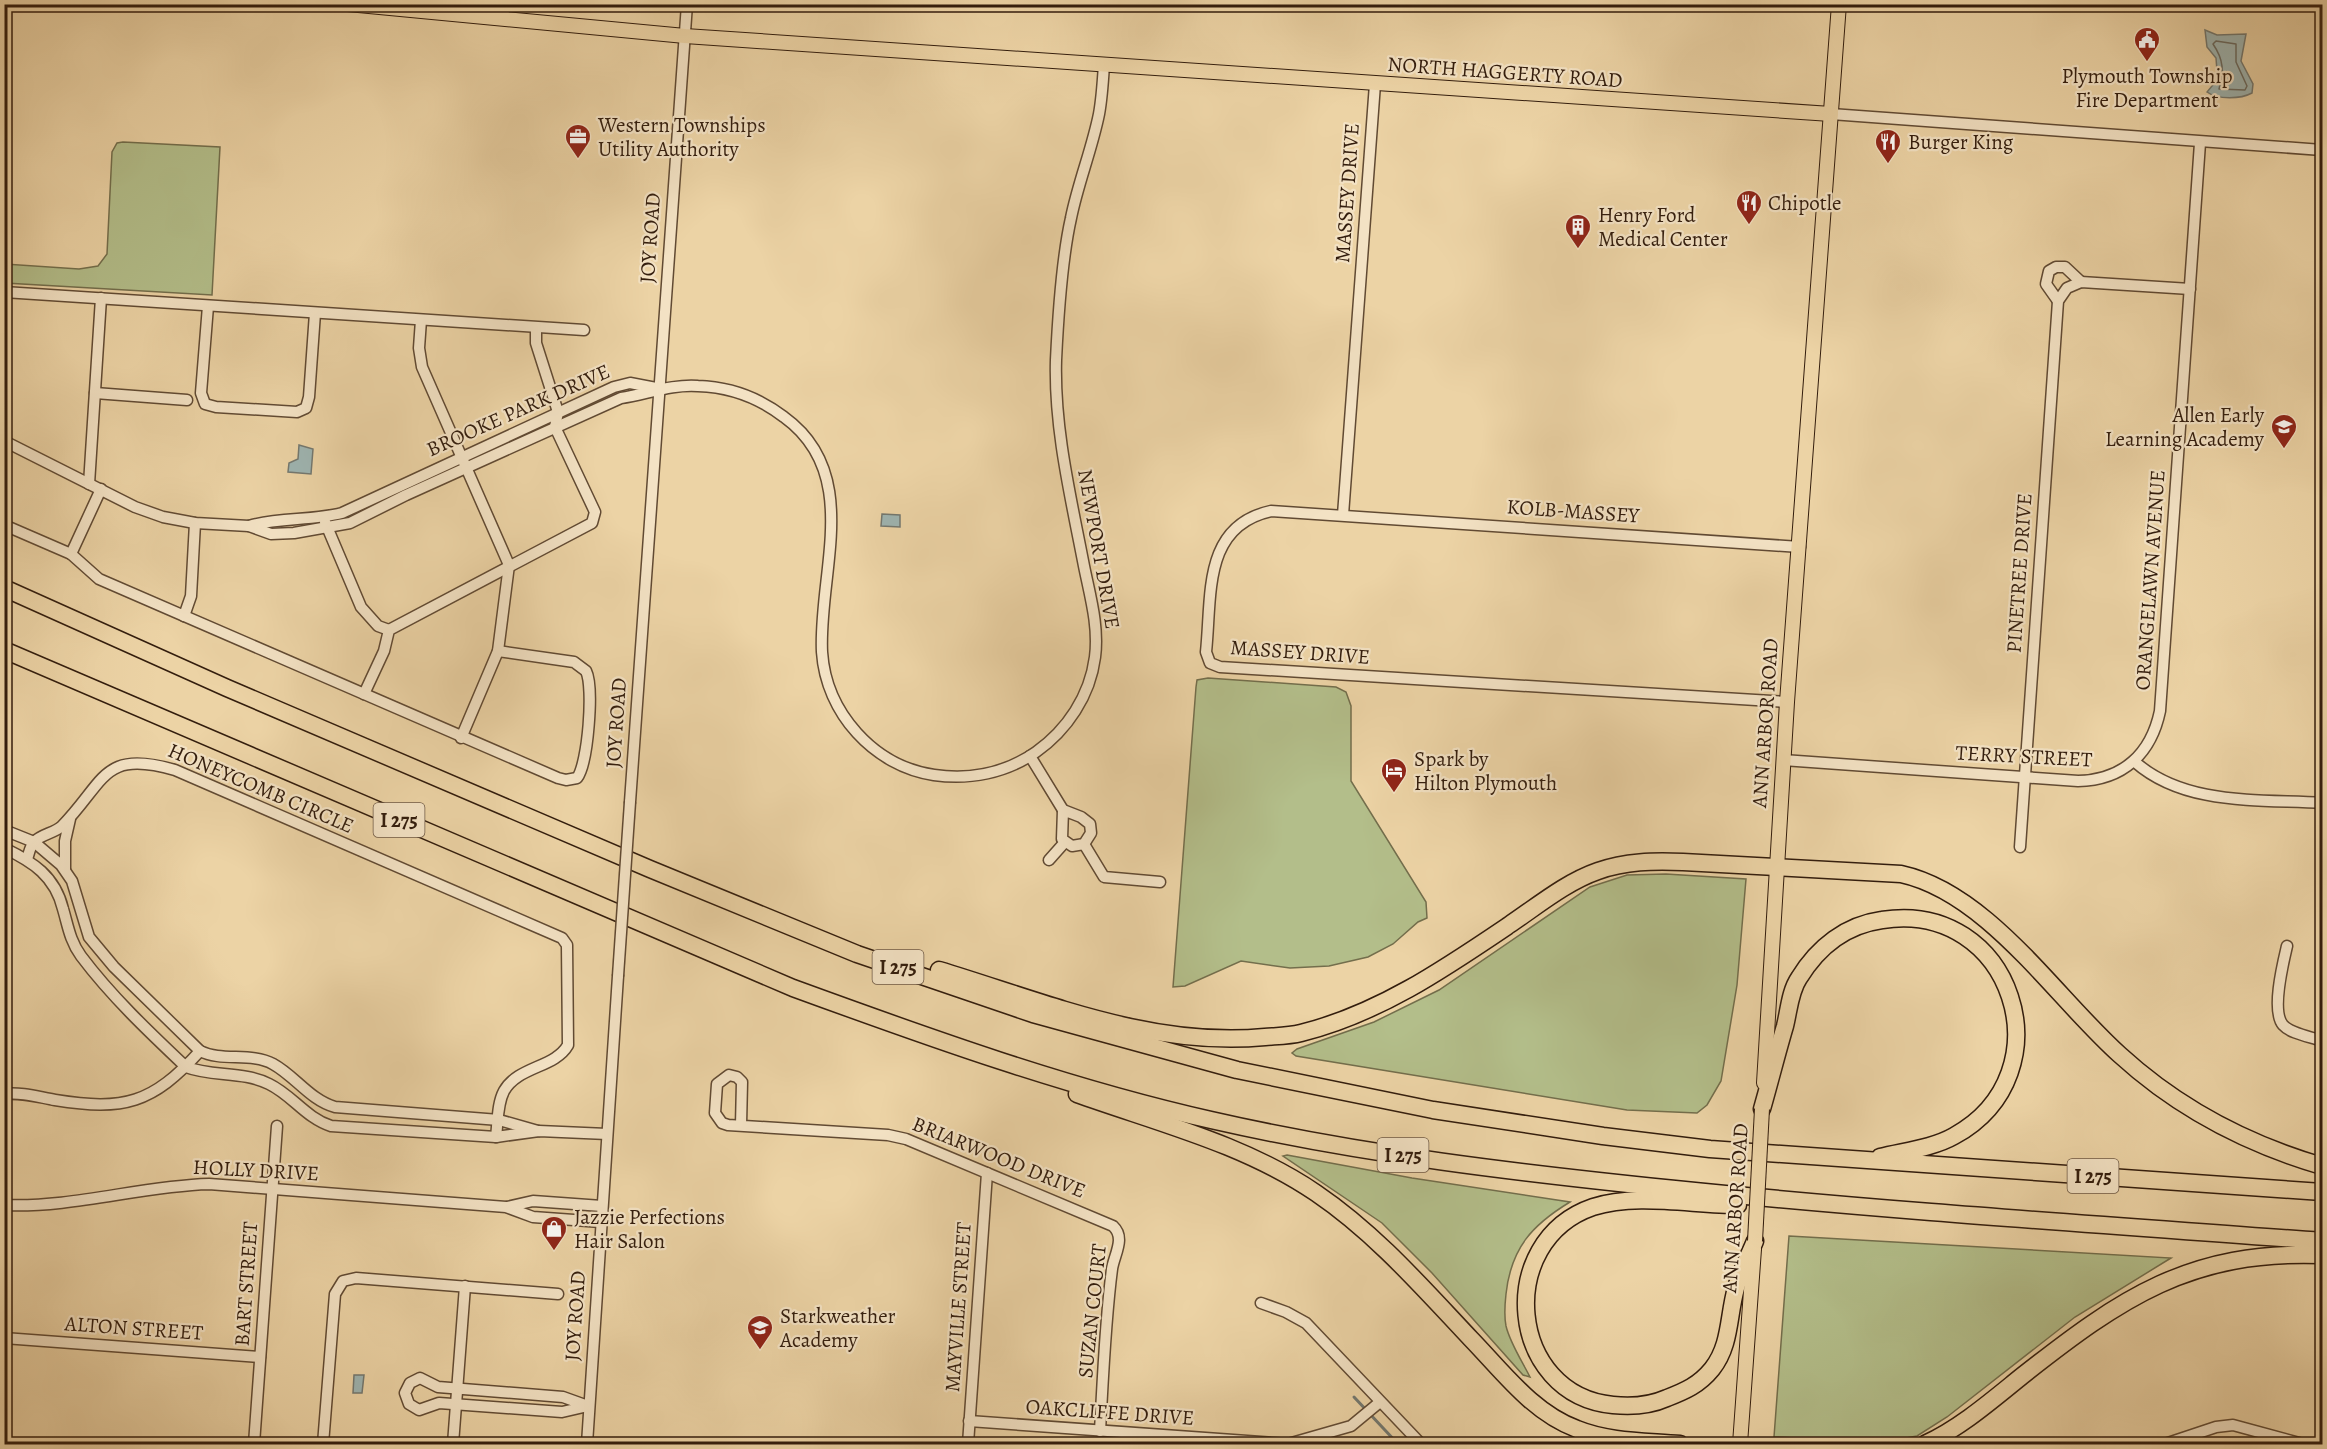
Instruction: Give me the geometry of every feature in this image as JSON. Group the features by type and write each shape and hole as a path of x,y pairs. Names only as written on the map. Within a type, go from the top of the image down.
{"highway":[{"name":"I 275","path":"4,588 238,692 650,869 857,954 1044,1017 1237,1070 1433,1110 1603,1136 1710,1149 2322,1192"},
{"name":"I 275","path":"4,650 793,988 1001,1059 1145,1104 1214,1121 1505,1172 1814,1203 2322,1241"},
{"path":"857,954 927,967 1163,1035 1223,1040 1269,1037 1299,1034 1344,1020 1378,1006 1449,965 1551,897 1596,872 1624,863 1648,861 1897,873 1934,884 1996,928 2095,1032 2162,1090 2194,1111 2246,1138 2322,1166"},
{"path":"1762,1109 1798,980 1824,947 1856,927 1892,918 1926,920 1960,933 1974,943 1998,970 2013,1005 2017,1038 2009,1076 1991,1107 1969,1128 1953,1137 1863,1161"},
{"path":"1001,1059 1033,1079 1239,1150 1278,1169 1316,1193 1376,1240 1540,1409 1561,1422 1586,1432 1614,1438 1680,1444"},
{"path":"1755,1241 1736,1287 1731,1326 1725,1345 1713,1368 1693,1388 1647,1405 1626,1406 1598,1402 1578,1395 1555,1377 1535,1349 1525,1313 1532,1266 1548,1239 1581,1213 1625,1200 1700,1205 1814,1203"},
{"path":"1924,1444 1964,1421 2080,1330 2142,1291 2192,1271 2241,1259 2289,1254 2322,1256"}],"main road":[{"name":"NORTH HAGGERTY ROAD","path":"348,4 685,36 1831,114"},
{"name":"ANN ARBOR ROAD","path":"1740,1444 1755,1241 1783,760 1839,4"}],"street":[{"name":"JOY ROAD","path":"586,1444 687,4"},
{"name":"NEWPORT DRIVE","path":"659,389 693,385 719,387 747,395 771,406 791,421 813,448 827,481 831,501 832,522 822,646 824,666 837,705 860,737 890,760 932,775 958,777 986,774 1010,766 1047,744 1074,715 1088,686 1095,659 1095,622 1058,423 1056,363 1069,226 1099,114 1104,64"},
{"name":"MASSEY DRIVE","path":"1375,84 1343,515 1271,511 1250,517 1231,531 1222,544 1215,561 1206,652 1210,663 1220,667 1787,702"},
{"name":"NORTH HAGGERTY ROAD","path":"1831,114 2156,137 2200,143 2322,150"},
{"name":"ORANGELAWN AVENUE","path":"2135,762 2151,740 2160,711 2200,143"},
{"name":"PINETREE DRIVE","path":"2020,847 2058,301 2046,285 2049,271 2056,267 2065,267 2081,282"},
{"path":"2058,301 2067,288 2081,282 2190,289"},
{"path":"4,292 584,330"},
{"path":"89,484 101,298"},
{"path":"208,306 203,400 209,406 251,409 297,412 306,408 309,397 315,313"},
{"path":"421,320 419,348 422,367 509,565 498,651 461,738"},
{"path":"388,630 509,565 588,527 595,517 555,427 558,412 536,344 536,328"},
{"name":"BROOKE PARK DRIVE","path":"4,441 145,510 195,523 249,526 324,518 358,506 462,455 626,383 659,389"},
{"name":"BROOKE PARK DRIVE","path":"249,526 271,534 327,529 362,518 467,467 621,398 659,389"},
{"path":"94,393 187,400"},
{"path":"70,554 101,489"},
{"path":"358,506 362,518"},
{"name":"KOLB-MASSEY","path":"1343,515 1800,547"},
{"path":"324,518 361,607 378,626 388,630"},
{"path":"184,616 191,596 195,523"},
{"path":"4,525 70,554 99,579 461,738 566,780 577,778 581,773 590,685 586,671 574,662 498,651"},
{"path":"364,694 384,651 388,630"},
{"path":"1030,756 1063,810 1061,835 1065,842 1072,846 1084,844 1091,833 1090,824 1081,817 1063,810"},
{"name":"TERRY STREET","path":"1783,760 2093,781 2116,774 2135,762"},
{"name":"HONEYCOMB CIRCLE","path":"34,842 58,829 112,770 130,762 148,762 175,770 562,938 567,945 568,1045 561,1054 509,1084 501,1098 496,1137"},
{"path":"2135,762 2162,782 2196,793 2322,803"},
{"name":"HONEYCOMB CIRCLE","path":"65,869 65,842 72,813"},
{"path":"4,830 34,842 65,869 72,881 90,937 105,957 200,1051 218,1056 274,1064 329,1106 499,1120 539,1131"},
{"path":"27,859 34,842"},
{"path":"1049,860 1065,842"},
{"path":"1084,844 1104,877 1160,882"},
{"path":"4,848 27,859 44,873 58,894 68,931 78,953 99,980 186,1067 196,1071 249,1077 270,1084 320,1123 331,1126 496,1137 539,1131 607,1134"},
{"path":"68,931 86,925"},
{"path":"2287,946 2279,981 2283,1025 2322,1041"},
{"path":"4,1094 31,1095 70,1102 123,1104 143,1098 186,1067 200,1051"},
{"path":"249,1077 251,1059"},
{"name":"BRIARWOOD DRIVE","path":"741,1125 742,1082 730,1075 717,1084 717,1117 725,1124 897,1136 1113,1226 1118,1232"},
{"path":"320,1123 329,1106"},
{"path":"406,1130 409,1112"},
{"name":"BART STREET","path":"254,1444 277,1126"},
{"name":"MAYVILLE STREET","path":"968,1444 987,1173"},
{"name":"HOLLY DRIVE","path":"4,1205 60,1204 171,1185 272,1189 506,1207 532,1217 601,1222"},
{"name":"HOLLY DRIVE","path":"506,1207 533,1201 602,1206"},
{"name":"SUZAN COURT","path":"1100,1431 1112,1268 1120,1241 1118,1232"},
{"path":"323,1444 335,1294 340,1284 356,1278 558,1294"},
{"path":"453,1444 465,1286"},
{"path":"1261,1303 1286,1311 1306,1323 1421,1444"},
{"name":"ALTON STREET","path":"4,1338 260,1357"},
{"path":"420,1378 438,1387 563,1397 588,1406 562,1412 439,1403 419,1410 409,1404 405,1393 410,1383 420,1378"},
{"path":"517,1409 518,1394"},
{"name":"OAKCLIFFE DRIVE","path":"969,1421 1288,1444 1351,1426 1380,1402"},
{"path":"2165,1444 2216,1427 2233,1425 2303,1444"}],"green space":[{"path":"117,143 220,147 212,295 5,283 5,264 79,269 98,266 107,254 112,152"},
{"path":"1208,678 1336,687 1346,692 1351,706 1351,781 1426,902 1427,918 1418,922 1393,944 1368,957 1329,966 1290,968 1241,961 1185,986 1173,987 1196,687 1197,680"},
{"path":"1666,874 1746,879 1737,985 1721,1081 1707,1105 1697,1113 1627,1110 1296,1056 1292,1053 1297,1049 1374,1022 1439,990 1590,887 1627,875"},
{"path":"1283,1156 1412,1178 1570,1202 1534,1229 1518,1251 1509,1278 1505,1305 1506,1326 1530,1377 1523,1375 1432,1273 1382,1223"},
{"path":"1789,1236 2171,1258 2075,1317 1947,1417 1917,1436 1884,1442 1774,1437"}],"water":[{"path":"2205,30 2217,35 2246,34 2241,61 2253,84 2252,93 2230,98 2207,92 2217,80 2217,71 2216,58 2207,47"},
{"path":"299,445 313,449 311,474 288,472 289,463 298,459"},
{"path":"882,514 900,515 900,527 881,526"},
{"path":"354,1375 364,1375 362,1393 353,1393"}],"waterway":[{"path":"1354,1397 1398,1444"}],"place":[{"name":"Plymouth Township Fire Department","path":"2147,63"},
{"name":"Western Townships Utility Authority","path":"578,160"},
{"name":"Burger King","path":"1888,165"},
{"name":"Chipotle","path":"1749,226"},
{"name":"Henry Ford Medical Center","path":"1578,250"},
{"name":"Allen Early Learning Academy","path":"2284,450"},
{"name":"Spark by Hilton Plymouth","path":"1394,794"},
{"name":"Jazzie Perfections Hair Salon","path":"554,1252"},
{"name":"Starkweather Academy","path":"760,1351"}]}
